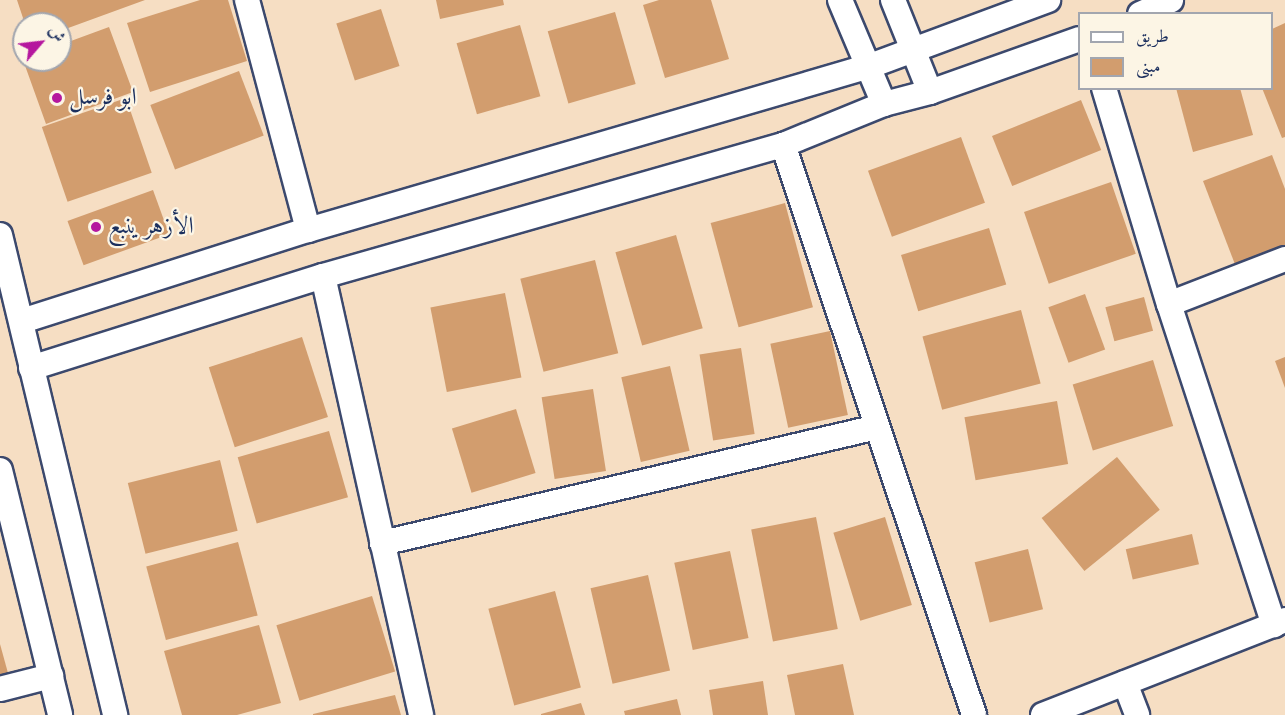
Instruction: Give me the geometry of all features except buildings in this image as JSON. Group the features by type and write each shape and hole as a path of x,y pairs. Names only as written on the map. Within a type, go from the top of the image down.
{"street":[{"path":"247,0 308,230"},
{"path":"840,0 870,66 884,104"},
{"path":"892,0 930,92"},
{"path":"22,321 308,230 870,66 913,48 1048,0"},
{"path":"1144,12 1171,0"},
{"path":"32,368 324,276 783,145 884,104 930,92 1078,40"},
{"path":"1043,715 1279,622 1169,304 1105,90"},
{"path":"783,145 974,715"},
{"path":"0,235 115,715"},
{"path":"1169,304 1285,259"},
{"path":"324,276 421,715"},
{"path":"382,543 877,428"},
{"path":"0,470 60,715"},
{"path":"0,689 51,676"},
{"path":"1125,683 1137,715"}],"place":[{"name":"ابو فرسل","path":"57,98"},
{"name":"الأزهر ينبع","path":"96,227"}]}
